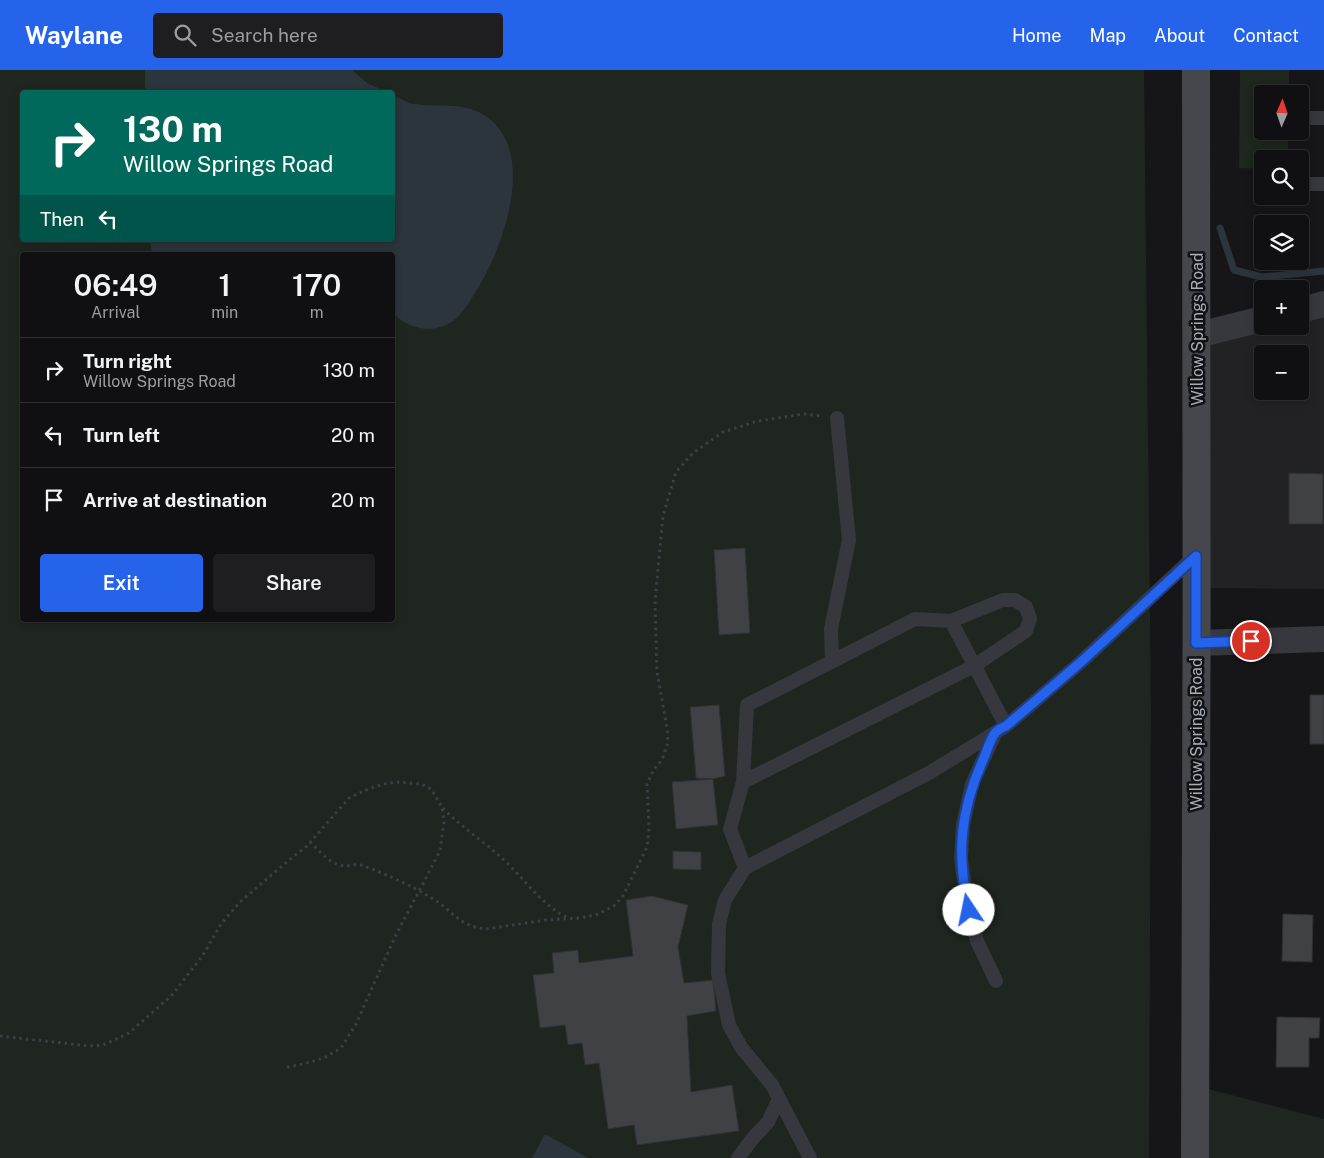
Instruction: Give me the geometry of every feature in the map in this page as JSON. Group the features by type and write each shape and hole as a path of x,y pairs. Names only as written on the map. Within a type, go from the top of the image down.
{"main road":[{"name":"Willow Springs Road","path":"1195,1158 1198,335 1196,70"}],"street":[{"path":"1309,308 1324,304"},
{"path":"1198,335 1254,321"},
{"path":"1196,643 1324,639"}],"lane":[{"path":"1309,118 1324,118"},
{"path":"1309,184 1324,184"},
{"path":"832,661 831,630 849,540 836,418"},
{"path":"810,1158 772,1086 741,1047 729,1025 718,973 719,924 725,900 746,868 929,773 1001,729 1081,662 1196,556"},
{"path":"743,782 974,666 1026,631 1030,619 1026,607 1016,600 1003,600 951,621 915,619 747,705 743,782 730,829 746,868"},
{"path":"951,621 974,666 1001,729"},
{"path":"996,981 977,941 966,894 962,859 963,825 972,784 1001,729"},
{"path":"738,1158 752,1138 768,1122 780,1100"}],"path":[{"path":"310,842 338,865 362,865 419,891 433,898 460,921 476,928 486,929 598,914 614,906 623,896 646,847 650,829 647,784 654,769 662,760 668,742 657,672 654,600 663,516 676,472 693,452 723,432 758,421 804,414 836,418"},
{"path":"0,1036 89,1046 103,1045 129,1033 172,995 203,955 221,924 240,902 310,842 349,798 383,784 397,782 421,784 431,789 442,807 458,824 504,861 556,912 568,918"},
{"path":"282,1068 324,1058 341,1048 356,1024 375,979 440,851 444,822 442,807"}],"shaded area":[{"path":"0,70 1144,70 1151,709 1149,1158 0,1158"},
{"path":"145,70 352,70 367,83 383,90 145,90"},
{"path":"1240,70 1289,70 1289,85 1254,85 1254,140 1288,140 1288,150 1254,150 1254,169 1239,168"},
{"path":"395,96 406,102 464,107 482,114 491,120 504,137 511,158 513,181 510,205 504,230 495,254 469,303 457,318 441,327 424,329 415,327 407,324 395,315 395,252 152,252 150,242 395,242"},
{"path":"1324,317 1324,589 1208,588 1210,340 1254,331 1254,335 1309,335 1309,320"},
{"path":"1208,1089 1324,1119 1324,1158 1209,1158"},
{"path":"545,1134 588,1158 532,1158"}],"building":[{"path":"1289,473 1323,474 1323,524 1289,524"},
{"path":"745,548 750,633 719,635 714,550"},
{"path":"1310,695 1324,695 1324,744 1310,744"},
{"path":"719,705 725,776 713,779 696,778 690,707"},
{"path":"713,779 718,825 676,829 672,782"},
{"path":"673,851 701,852 701,870 673,869"},
{"path":"652,896 688,905 678,947 684,983 713,980 716,1011 687,1016 691,1092 732,1085 739,1131 637,1145 634,1125 608,1129 599,1063 585,1065 582,1043 568,1045 565,1025 540,1028 533,975 554,973 552,953 578,950 579,963 633,956 626,900"},
{"path":"1283,914 1313,915 1312,962 1282,961"},
{"path":"1277,1017 1320,1018 1319,1038 1309,1038 1309,1067 1276,1067"}],"waterway":[{"path":"1220,228 1234,270 1262,277 1324,271"}],"route":[{"path":"969,910 962,859 963,825 972,784 996,732 1006,726 1081,662 1196,556 1196,643 1251,641"}]}
